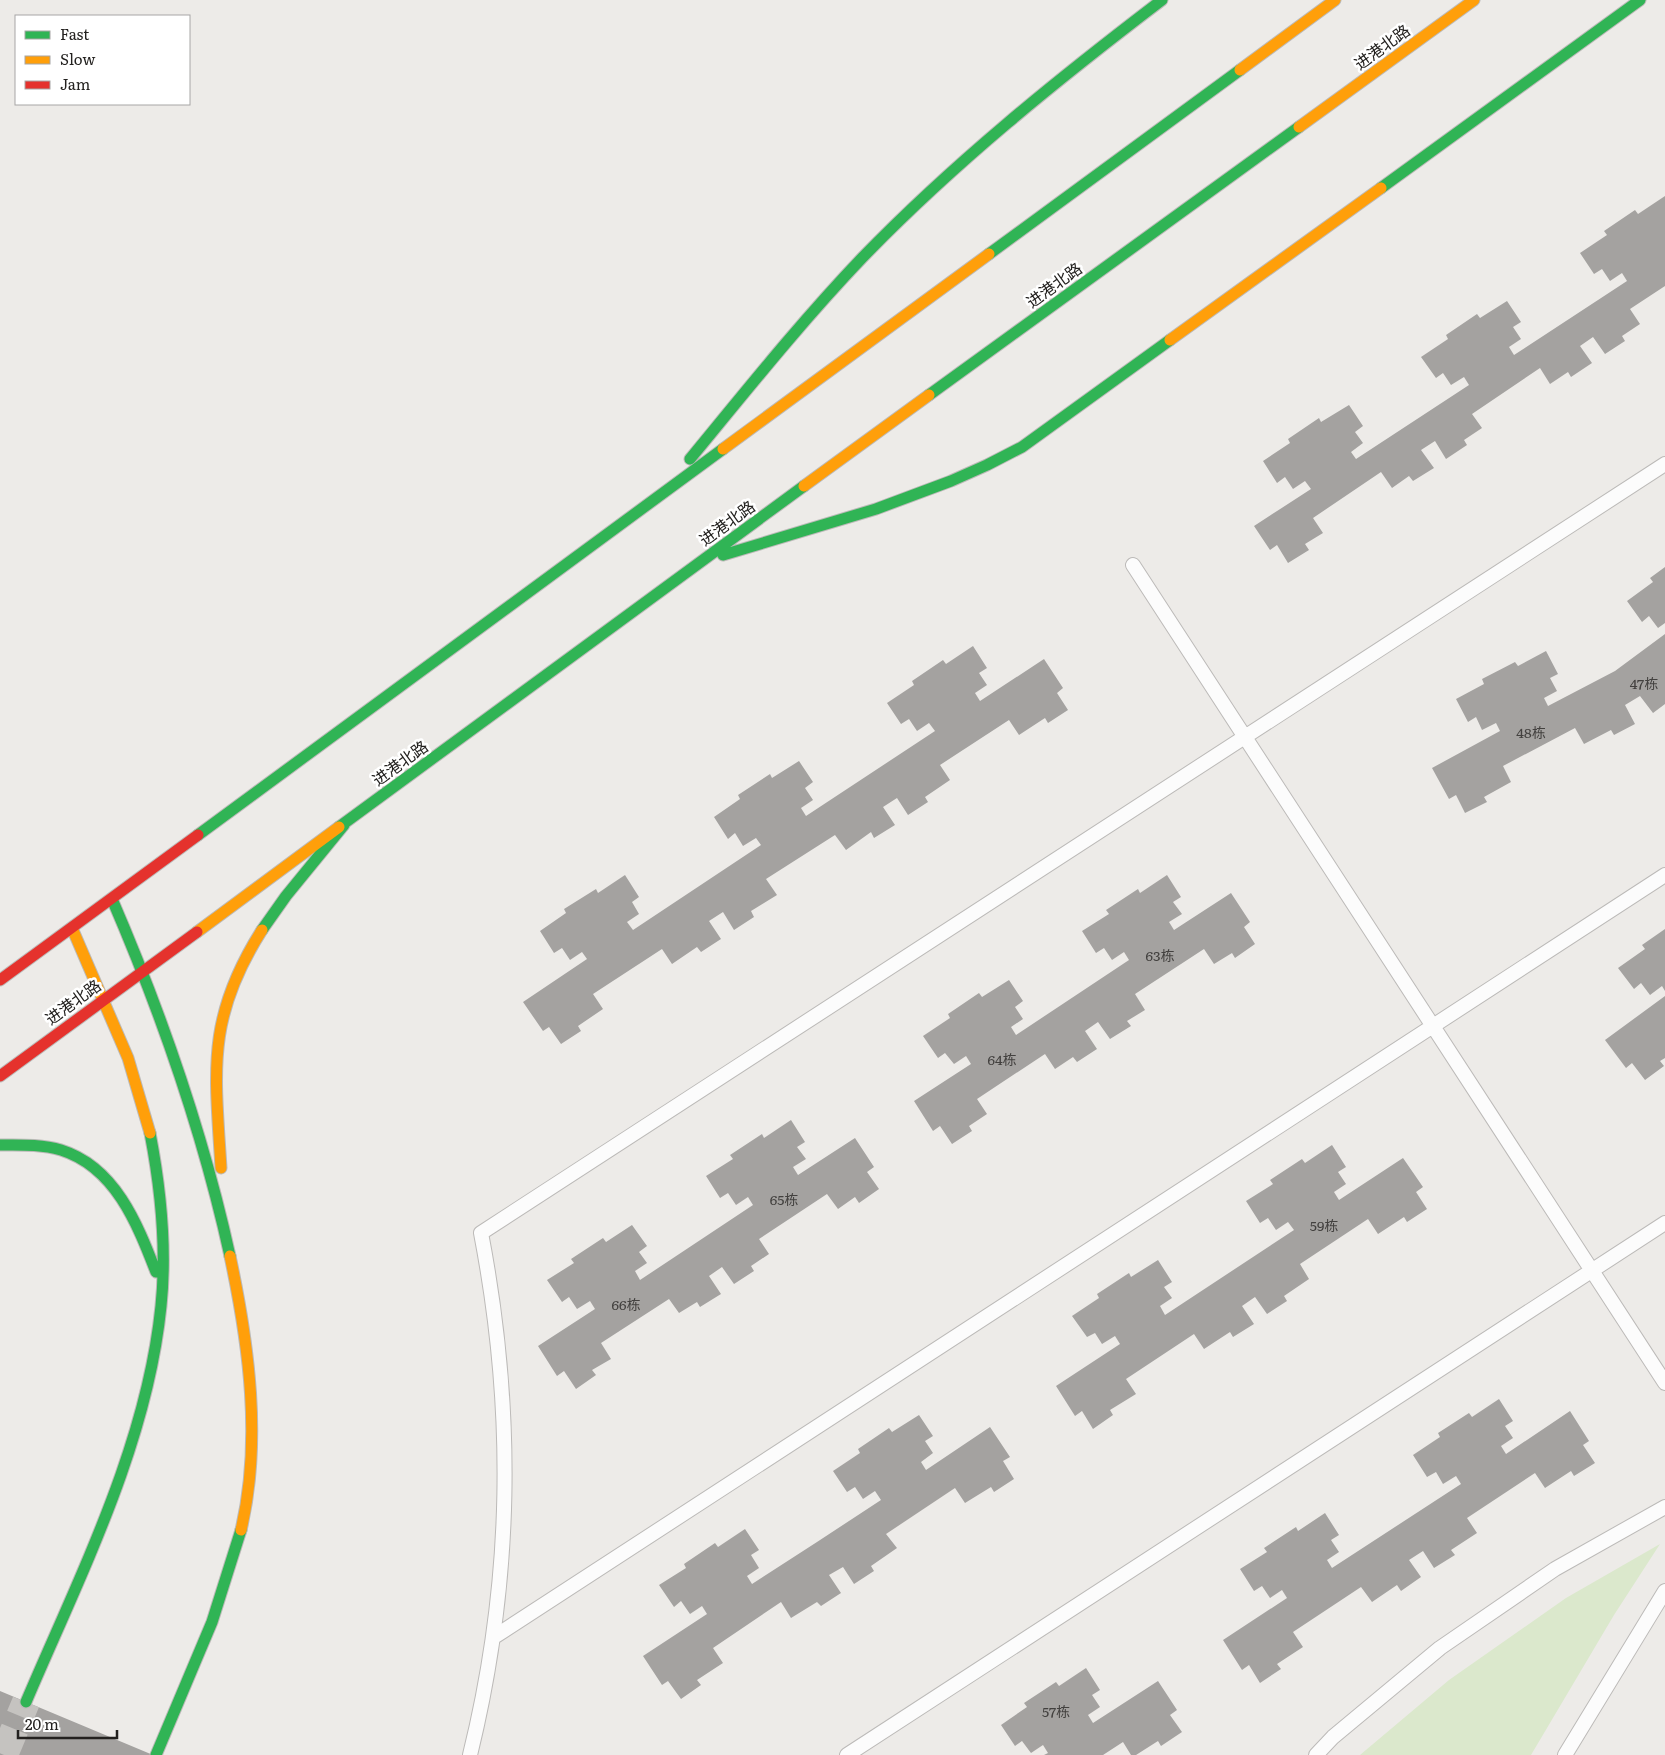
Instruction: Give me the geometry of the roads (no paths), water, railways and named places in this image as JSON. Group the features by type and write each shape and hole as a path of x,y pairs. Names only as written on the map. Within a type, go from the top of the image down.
{"main road":[{"path":"664,491 800,327 862,258 932,189 1020,110 1162,0"},
{"path":"0,980 1335,0"},
{"name":"进港北路","path":"0,1076 700,562 1474,0"},
{"path":"700,562 928,491 988,466 1022,446 1640,0"},
{"path":"225,1225 216,1070 219,1032 227,998 243,962 266,926 344,825"},
{"path":"112,899 144,970 185,1084 225,1225 236,1286 250,1392 252,1441 249,1484 240,1533 226,1583 156,1755"},
{"path":"26,1702 94,1540 129,1447 146,1390 158,1331 161,1286 161,1197 153,1146 137,1086 105,999 72,928"},
{"path":"0,1145 28,1143 61,1148 92,1164 112,1183 129,1208 144,1238 161,1286"}],"lane":[{"path":"470,1755 482,1708 494,1637 506,1502 504,1399 493,1296 481,1233 1665,464"},
{"path":"1133,565 1665,1383"},
{"path":"494,1637 1665,875"},
{"path":"847,1755 1665,1223"},
{"path":"1316,1755 1333,1737 1440,1648 1555,1569 1665,1507"},
{"path":"1565,1755 1665,1590"}],"tunnel":[{"path":"4,1755 26,1702"}]}
